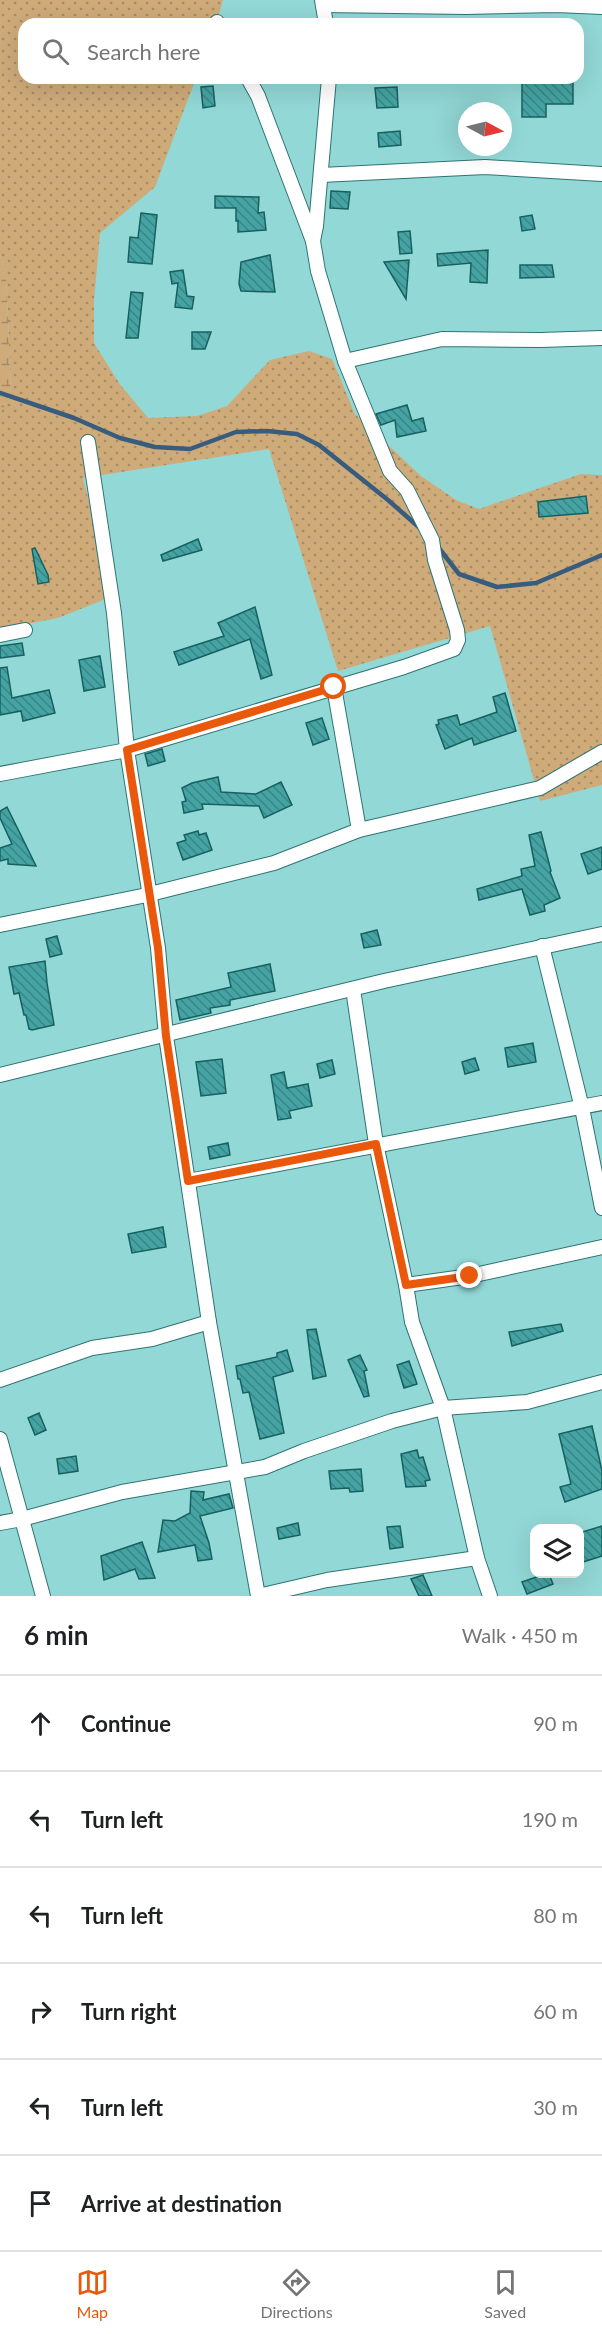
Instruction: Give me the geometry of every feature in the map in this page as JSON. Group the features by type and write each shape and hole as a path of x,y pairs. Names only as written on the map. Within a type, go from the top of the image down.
{"street":[{"path":"325,18 323,2 466,7 556,5 602,7"},
{"path":"0,774 127,750 404,667 454,649 458,640 457,630 435,560 432,540 407,490 390,471 345,361 318,272 313,241 258,96 251,84"},
{"path":"313,241 329,84"},
{"path":"321,175 485,167 602,174"},
{"path":"345,361 442,339 602,338"},
{"path":"88,442 114,613 127,750 158,948 166,1036 209,1322 258,1596 327,1580 477,1558"},
{"path":"0,635 25,630"},
{"path":"334,687 359,830"},
{"path":"0,925 38,919 149,894 274,863 359,830 540,788 602,752"},
{"path":"0,1075 353,989 602,933"},
{"path":"542,946 582,1108 602,1208"},
{"path":"353,989 376,1144 412,1322 443,1408 477,1558 490,1596"},
{"path":"188,1181 602,1103"},
{"path":"406,1285 470,1276 602,1247"},
{"path":"0,1380 92,1348 152,1339 209,1322"},
{"path":"0,1523 22,1520 122,1492 265,1467 392,1421 443,1408 527,1402 602,1382"},
{"path":"0,1439 43,1596"}],"green space":[{"path":"0,0 223,0 218,18 18,18 18,84 194,84 155,187 100,233 94,301 94,343 119,383 148,418 197,416 227,406 270,360 309,351 332,359 355,414 421,476 456,500 479,509 581,474 602,475 602,785 540,801 490,626 338,671 269,449 83,478 113,596 58,618 0,629 0,413 11,395 6,273 0,254"},
{"path":"0,254 6,273 11,395 0,413"}],"building":[{"path":"522,84 573,84 573,104 546,104 546,117 522,117"},
{"path":"213,86 215,106 203,108 201,87"},
{"path":"397,87 398,107 377,108 375,88"},
{"path":"400,131 401,145 379,147 378,133"},
{"path":"331,191 350,192 348,209 330,208"},
{"path":"215,196 259,197 258,213 264,212 266,230 238,232 236,208 215,208"},
{"path":"141,213 157,215 152,264 128,262 130,237 138,238"},
{"path":"532,215 535,229 522,231 520,217"},
{"path":"410,231 412,253 400,254 398,232"},
{"path":"488,250 487,283 470,282 471,263 438,266 437,254"},
{"path":"270,255 275,292 241,291 239,284 241,262"},
{"path":"409,260 406,299 384,262"},
{"path":"520,265 552,265 554,277 520,278"},
{"path":"183,270 187,296 194,297 192,309 175,307 178,283 172,284 170,272"},
{"path":"131,292 143,293 138,338 126,338"},
{"path":"192,332 211,332 205,349 192,349"},
{"path":"407,405 412,421 423,418 426,431 397,437 395,420 381,425 376,414"},
{"path":"586,496 588,513 539,517 538,502"},
{"path":"198,539 202,550 163,561 161,555"},
{"path":"35,548 49,582 38,584 32,549"},
{"path":"255,607 272,675 261,679 250,639 179,665 174,652 224,636 218,623"},
{"path":"22,643 24,655 0,658 0,646"},
{"path":"100,656 105,687 84,691 79,660"},
{"path":"7,667 12,698 49,690 55,713 23,721 21,711 0,715 0,668"},
{"path":"505,693 516,731 474,745 472,738 445,749 436,725 439,724 438,720 457,715 460,725 497,712 493,697"},
{"path":"322,718 329,739 313,745 306,723"},
{"path":"162,749 165,761 148,766 145,754"},
{"path":"218,777 221,792 256,794 281,782 292,805 264,818 259,806 202,804 203,809 184,813 182,802 186,801 182,788 192,783"},
{"path":"7,807 36,866 8,864 8,859 0,861 0,848 12,844 0,818 0,811"},
{"path":"198,831 199,835 206,833 212,850 183,860 177,843 186,840 184,835"},
{"path":"541,832 550,872 560,898 544,905 545,911 530,915 522,889 479,900 477,889 522,876 521,869 535,866 529,835"},
{"path":"602,847 602,869 588,874 581,854"},
{"path":"377,930 381,945 364,948 361,934"},
{"path":"57,936 62,954 50,957 46,939"},
{"path":"45,961 54,1025 32,1030 29,1029 26,1015 24,1015 19,993 14,994 9,967"},
{"path":"270,964 275,991 230,1000 230,1005 210,1008 211,1013 180,1020 176,1000 231,987 228,973"},
{"path":"533,1043 536,1062 508,1067 505,1048"},
{"path":"475,1058 479,1070 465,1074 462,1062"},
{"path":"222,1059 226,1093 201,1096 196,1062"},
{"path":"332,1060 335,1074 320,1078 317,1064"},
{"path":"284,1072 287,1088 308,1084 312,1106 289,1111 291,1118 278,1120 271,1075"},
{"path":"228,1143 230,1155 210,1159 208,1147"},
{"path":"163,1227 166,1247 132,1253 128,1234"},
{"path":"561,1324 563,1331 512,1346 509,1332"},
{"path":"316,1329 326,1376 313,1379 307,1330"},
{"path":"287,1350 293,1371 273,1377 284,1433 260,1439 249,1392 243,1393 236,1366 277,1357 277,1353"},
{"path":"360,1355 367,1370 364,1371 369,1396 364,1397 348,1360"},
{"path":"409,1361 417,1384 404,1388 397,1365"},
{"path":"39,1413 46,1430 35,1435 28,1418"},
{"path":"592,1426 602,1471 602,1489 565,1502 560,1487 571,1484 559,1434"},
{"path":"417,1450 419,1458 423,1457 430,1480 425,1481 426,1486 406,1487 401,1454"},
{"path":"76,1456 78,1471 59,1474 57,1459"},
{"path":"361,1469 363,1491 350,1492 349,1488 331,1489 329,1471"},
{"path":"191,1491 204,1492 203,1500 229,1494 233,1508 200,1516 212,1559 198,1561 195,1545 158,1552 163,1520 175,1521 190,1513"},
{"path":"298,1523 300,1535 279,1539 277,1528"},
{"path":"400,1526 403,1547 390,1549 387,1527"},
{"path":"602,1526 602,1556 584,1562 584,1531"},
{"path":"142,1542 155,1578 139,1579 135,1569 104,1580 101,1556"},
{"path":"423,1575 432,1596 419,1596 411,1579"},
{"path":"534,1578 551,1578 553,1584 527,1594 522,1582"}],"waterway":[{"path":"0,393 74,418 120,438 155,447 190,449 236,432 267,431 297,434 319,445 422,530"},
{"path":"438,547 459,574 497,587 536,583 602,555"}],"route":[{"path":"334,687 127,750 158,948 166,1036 188,1181 376,1144 406,1285 470,1276"}]}
